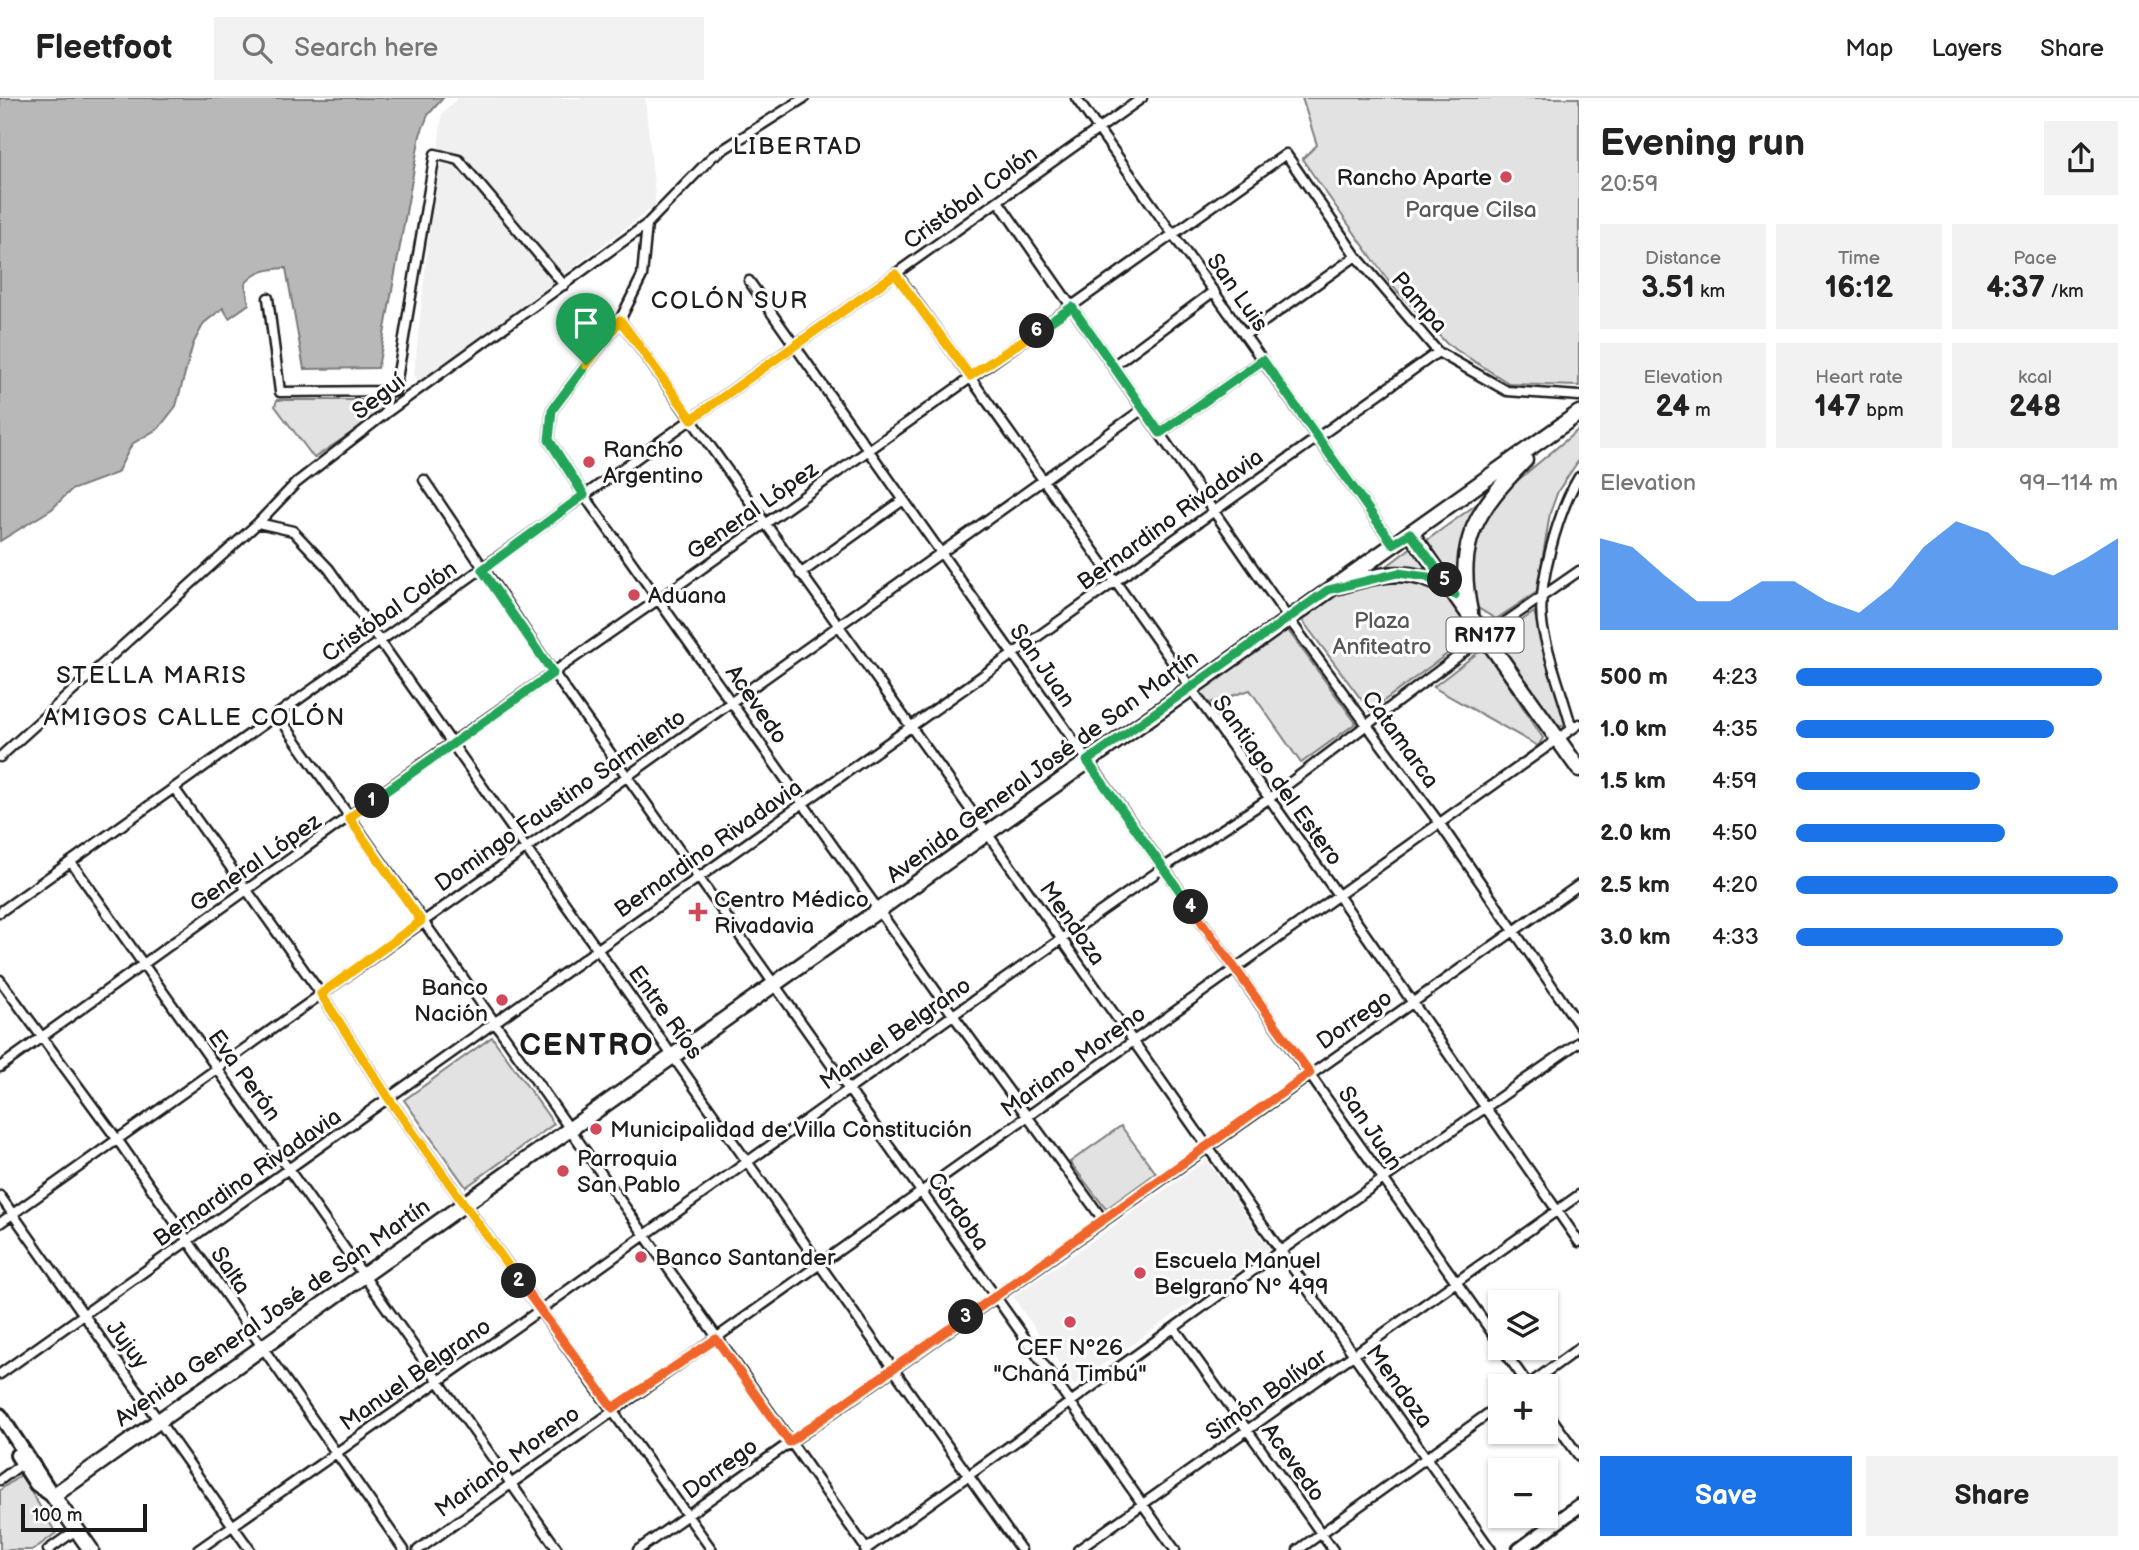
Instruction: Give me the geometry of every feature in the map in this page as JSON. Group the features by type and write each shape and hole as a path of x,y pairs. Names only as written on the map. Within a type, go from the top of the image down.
{"main road":[{"name":"Avenida General José de San Martín","path":"53,1496 260,1346 1579,413"},
{"path":"1471,617 1464,560 1468,536 1490,497 1547,436"},
{"name":"RN177","path":"1410,533 1579,769"},
{"path":"1328,590 1398,573 1427,577 1455,595"},
{"path":"0,1415 91,1550"},
{"path":"0,1430 36,1484 53,1496"},
{"path":"1519,1550 1579,1506"}],"street":[{"name":"Seguí","path":"0,757 258,523 296,483 386,413 647,224 713,156 804,98"},
{"name":"San Luis","path":"1076,98 1393,544"},
{"name":"Cristóbal Colón","path":"0,912 1142,98"},
{"path":"268,298 280,392 395,391 398,386 435,154 459,160 564,285"},
{"name":"General López","path":"0,1067 450,744 660,599 868,452 970,376 1072,307 1286,154"},
{"name":"Pampa","path":"1286,154 1356,256 1438,352 1507,391 1579,396"},
{"name":"Catamarca","path":"998,201 1288,618 1440,824 1579,1025"},
{"name":"Acevedo","path":"647,224 642,276 620,320 552,410 549,440 584,495 953,1015 1104,1221"},
{"path":"1245,335 1356,256"},
{"name":"Santiago del Estero","path":"895,274 1045,482 1267,800 1338,895 1579,1242"},
{"name":"San Juan","path":"749,281 1488,1327"},
{"path":"1113,366 1214,291"},
{"name":"Mendoza","path":"620,320 987,833 1491,1550"},
{"name":"Bernardino Rivadavia","path":"0,1374 497,1023 697,877 1014,656 1438,352"},
{"path":"1160,433 1263,360"},
{"path":"386,413 387,391"},
{"name":"Domingo Faustino Sarmiento","path":"0,1223 421,921 1045,482 1143,409"},
{"path":"1576,726 1543,629 1543,598 1560,515 1579,477"},
{"name":"Córdoba","path":"424,480 553,673 850,1088 1175,1550"},
{"path":"800,574 902,501"},
{"name":"Entre Ríos","path":"258,523 293,531 329,569 1021,1550"},
{"name":"Manuel Belgrano","path":"198,1550 541,1310 953,1015 1163,868 1267,800 1485,636 1579,571"},
{"path":"276,714 867,1550 1279,1252 1579,1042"},
{"name":"Mariano Moreno","path":"418,1550 613,1408 716,1339 921,1190 1028,1117 1576,726"},
{"path":"174,788 321,994 389,1099 613,1408 712,1550"},
{"name":"Eva Perón","path":"71,862 558,1550"},
{"name":"Dorrego","path":"638,1550 1579,885"},
{"name":"Salta","path":"0,980 40,1039 117,1139 404,1550"},
{"name":"Simón Bolívar","path":"1078,1550 1579,1195"},
{"name":"Jujuy","path":"0,1196 250,1550"},
{"name":"Acevedo","path":"1175,1329 1333,1550"},
{"path":"1544,1374 1579,1348"},
{"path":"1298,1550 1488,1414"},
{"path":"1558,1427 1579,1457"},
{"path":"0,1480 23,1463"},
{"path":"48,1550 76,1530"}],"shaded area":[{"path":"0,98 443,98 428,115 420,135 378,368 304,369 286,268 259,273 245,284 249,304 229,318 223,308 204,323 193,344 176,406 159,428 132,444 117,473 71,490 52,509 0,541"},
{"path":"458,98 645,98 656,205 419,384 414,374 442,114"},
{"path":"1207,1160 1269,1248 1074,1385 1013,1297"}],"green space":[{"name":"Parque Cilsa","path":"1302,98 1579,98 1579,386 1510,384 1447,344 1390,283 1302,159 1317,145"},
{"path":"277,400 376,400 378,415 314,458 275,406"},
{"path":"1579,429 1579,460 1558,491 1550,513 1537,592 1496,619 1478,608 1470,581 1478,526 1499,496"},
{"path":"1484,499 1462,591 1427,540"},
{"path":"1412,547 1434,578 1379,572"},
{"name":"Plaza Anfiteatro","path":"1398,573 1446,595 1474,634 1370,711 1302,620 1348,585"},
{"path":"1534,612 1568,725 1558,727 1497,638"},
{"path":"1287,629 1356,723 1301,763 1250,690 1207,704 1198,690"},
{"path":"1484,648 1543,738 1538,746 1433,687"},
{"path":"492,1037 554,1124 466,1187 404,1100"},
{"path":"1121,1126 1156,1173 1106,1209 1070,1162"},
{"path":"21,1475 56,1533 33,1550 0,1550 0,1490"}],"place":[{"name":"Rancho Aparte","path":"1506,177"},
{"name":"Rancho Argentino","path":"589,462"},
{"name":"Aduana","path":"634,595"},
{"name":"Centro Médico Rivadavia","path":"698,912"},
{"name":"Banco Nación","path":"502,1000"},
{"name":"Municipalidad de Villa Constitución","path":"596,1129"},
{"name":"Parroquia San Pablo","path":"563,1171"},
{"name":"Banco Santander","path":"641,1257"},
{"name":"Escuela Manuel Belgrano Nº 499","path":"1140,1273"},
{"name":"CEF Nº26 \"Chaná Timbú\"","path":"1070,1322"}],"district":[{"name":"LIBERTAD","path":"798,146"},
{"name":"COLÓN SUR","path":"730,300"},
{"name":"STELLA MARIS","path":"152,675"},
{"name":"AMIGOS CALLE COLÓN","path":"195,717"},
{"name":"CENTRO","path":"587,1045"}],"route":[{"path":"895,274 970,376 1072,307 1160,433 1263,360 1393,544 1410,533 1455,595 1427,577 1398,573 1328,590 1087,761 1310,1073 789,1442 716,1339 613,1408 389,1099 321,994 421,921 349,818 553,673 482,570 584,495 549,440 552,410 586,365 620,320 692,419 895,274"}]}
